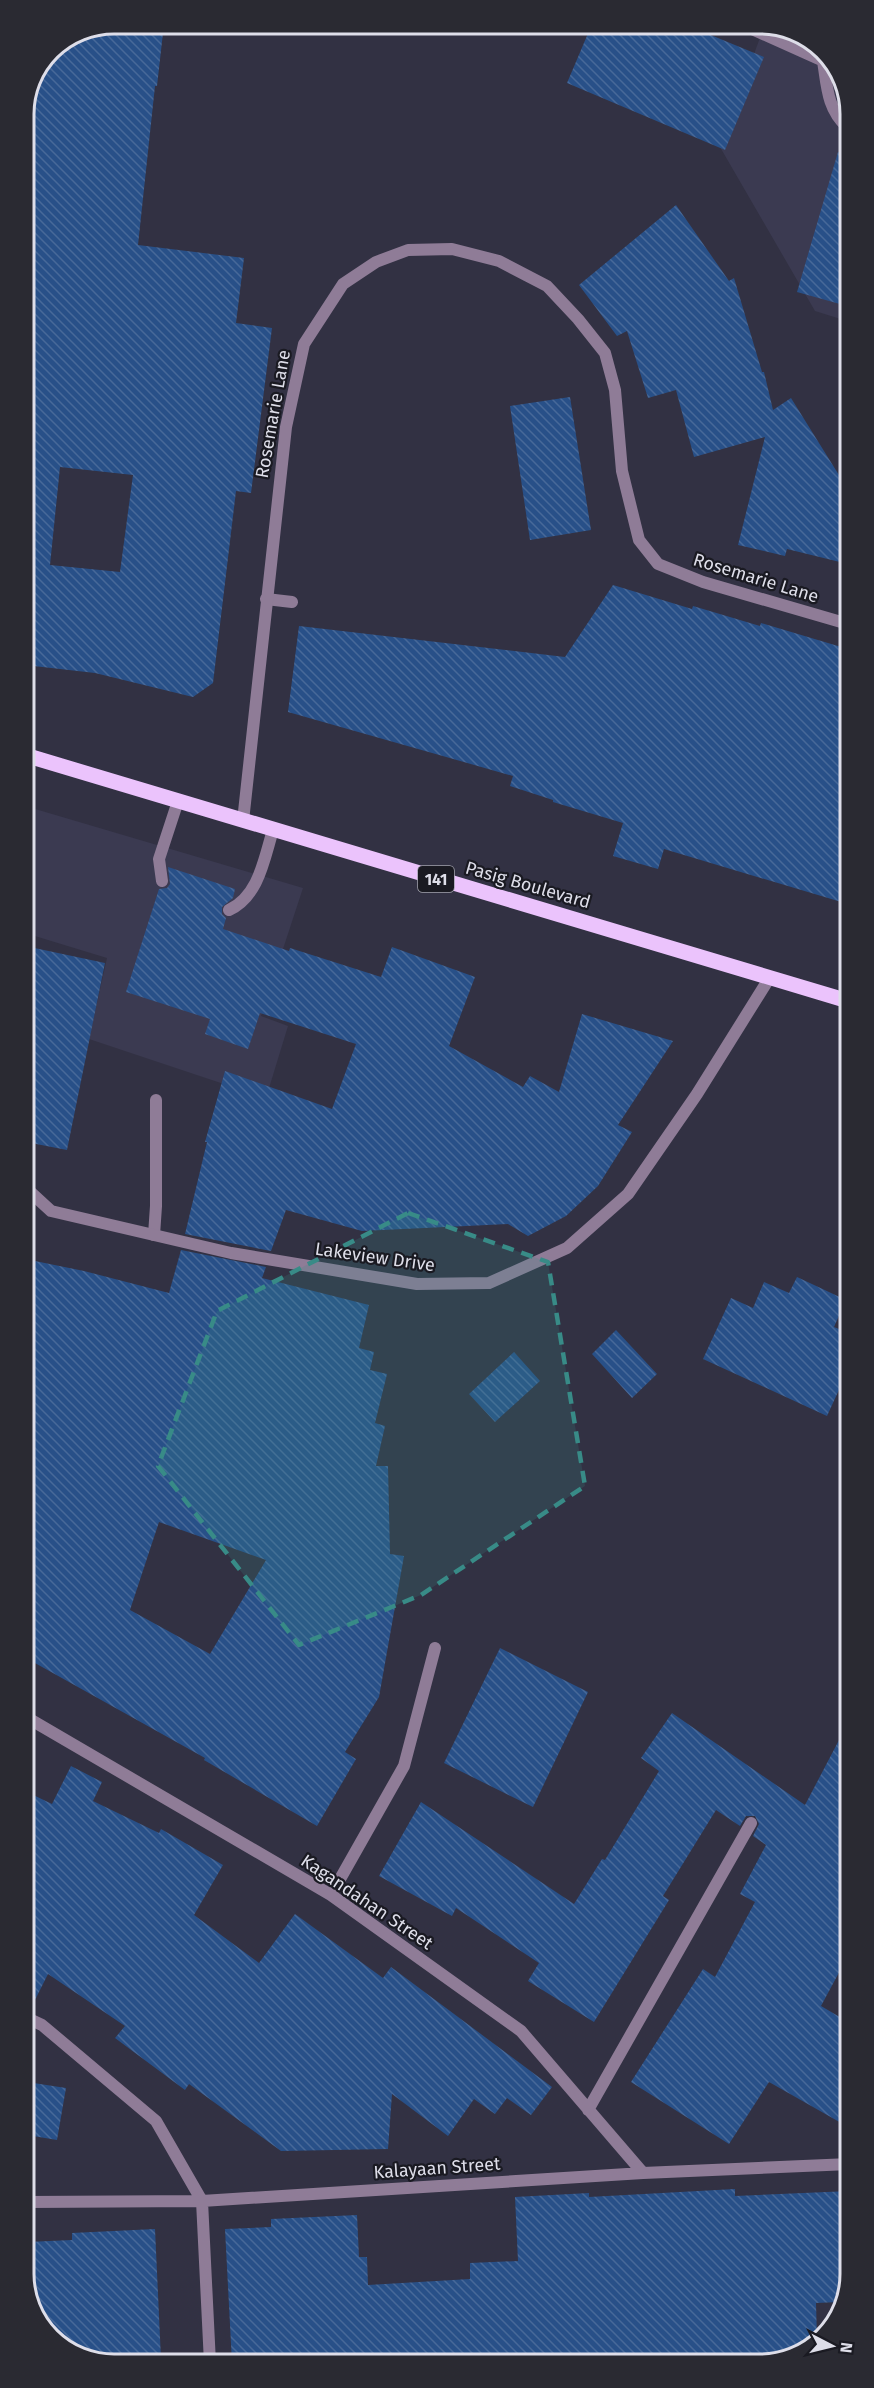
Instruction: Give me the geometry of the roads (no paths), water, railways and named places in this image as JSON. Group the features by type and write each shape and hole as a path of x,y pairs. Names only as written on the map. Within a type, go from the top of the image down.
{"main road":[{"name":"Pasig Boulevard","path":"35,758 840,999"}],"street":[{"path":"766,35 815,58"},
{"path":"826,69 828,100 840,121"},
{"name":"Rosemarie Lane","path":"243,821 286,427 304,344 343,284 376,262 408,250 452,249 499,261 547,286 578,319 605,353 615,390 622,471 639,540 658,564 703,582 840,622"},
{"path":"266,599 292,602"},
{"path":"162,881 159,859 178,801"},
{"path":"229,910 239,905 254,888 273,830"},
{"name":"Lakeview Drive","path":"34,1196 51,1211 231,1253 417,1284 489,1283 567,1248 628,1194 697,1094 770,977"},
{"path":"154,1235 156,1100"},
{"path":"331,1895 404,1766 435,1648"},
{"name":"Kagandahan Street","path":"34,1722 331,1895 520,2031 643,2173"},
{"path":"588,2110 751,1823"},
{"path":"34,2021 42,2025 156,2121 202,2201 210,2353"},
{"name":"Kalayaan Street","path":"34,2202 202,2201 643,2173 840,2164"}]}
